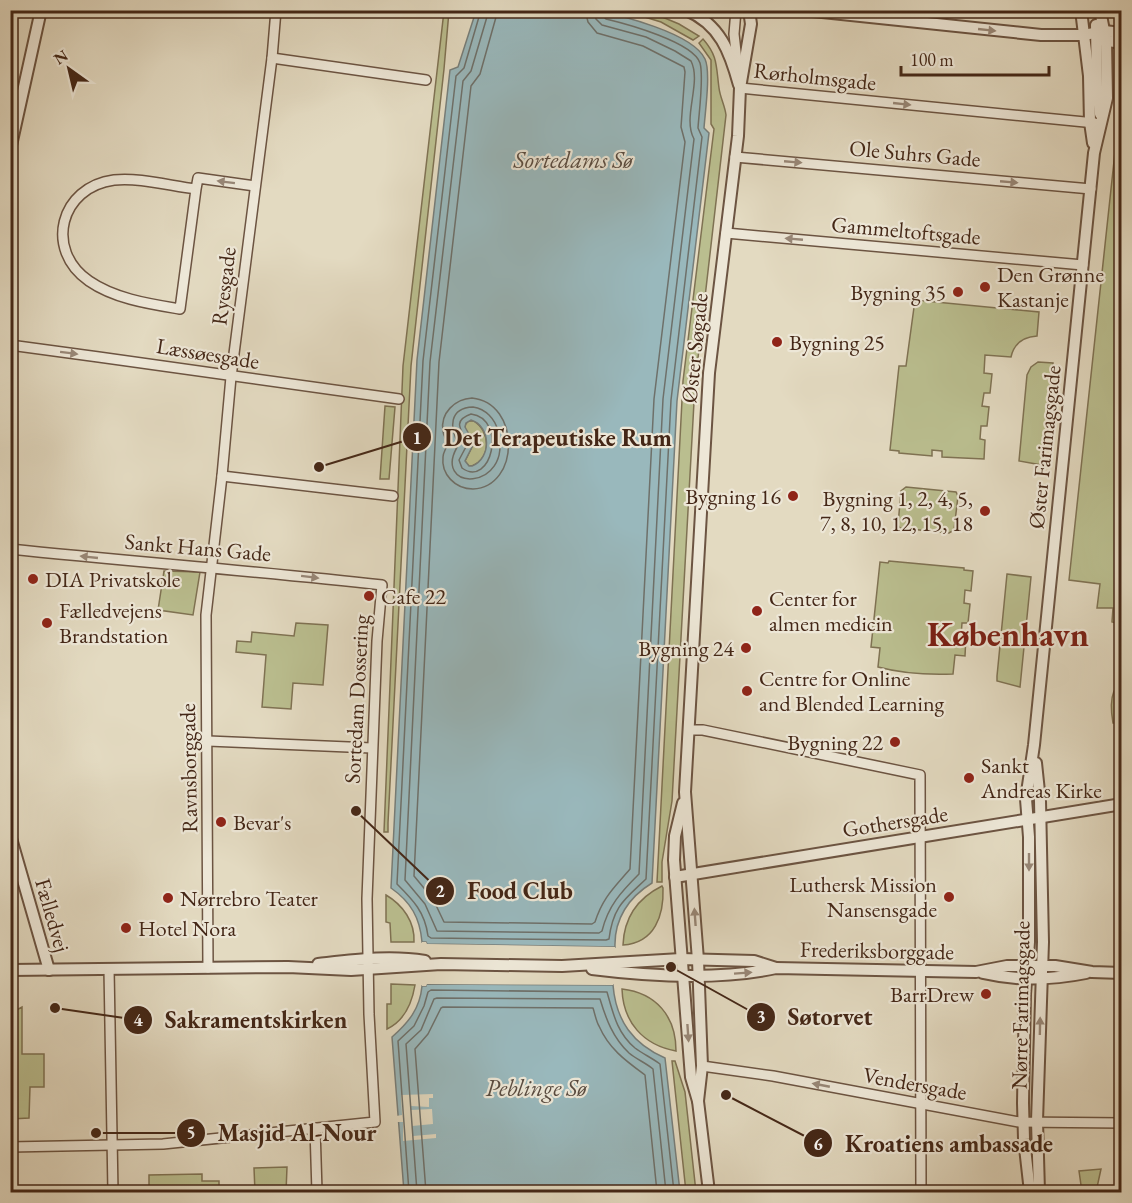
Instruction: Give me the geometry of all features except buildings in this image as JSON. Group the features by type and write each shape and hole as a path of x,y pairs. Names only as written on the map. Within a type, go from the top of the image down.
{"street":[{"path":"10,150 41,10"},
{"name":"Ryesgade","path":"210,567 276,10"},
{"path":"686,10 706,21 721,37 740,88"},
{"name":"Øster Søgade","path":"736,10 734,34 740,88"},
{"path":"749,10 751,24"},
{"name":"Øster Søgade","path":"685,792 708,381 735,157 740,88 754,10"},
{"path":"803,10 1041,35 1101,36 1122,33"},
{"name":"Øster Farimagsgade","path":"1028,819 1026,800 1034,745 1096,123 1081,10"},
{"path":"1094,10 1101,36"},
{"path":"1096,123 1101,36 1100,10"},
{"path":"1101,36 1122,43"},
{"path":"272,58 426,80"},
{"name":"Rørholmsgade","path":"740,88 1096,123"},
{"name":"Ole Suhrs Gade","path":"735,157 1090,189"},
{"path":"196,189 122,179 101,183 91,188 73,202 66,213 62,237 70,261 81,275 96,286 144,303 180,309 198,178 255,186"},
{"name":"Gammeltoftsgade","path":"726,233 1083,265"},
{"name":"Læssøesgade","path":"10,345 399,399"},
{"path":"222,476 393,496"},
{"name":"Sankt Hans Gade","path":"10,549 382,585"},
{"name":"Ravnsborggade","path":"208,968 206,615 210,567"},
{"name":"Sortedam Dossering","path":"315,1128 375,1122 367,899 377,641 382,585"},
{"path":"690,730 703,730 920,775 921,1192"},
{"path":"208,741 372,748"},
{"name":"Øster Farimagsgade","path":"1034,745 1040,817"},
{"path":"685,792 698,960 702,1066 698,1101"},
{"path":"685,792 673,856 691,1077 698,1101 709,1192"},
{"name":"Gothersgade","path":"675,877 1122,804"},
{"name":"Nørre Farimagsgade","path":"1039,1192 1037,1122 1042,966 1040,817"},
{"name":"Nørre Farimagsgade","path":"1028,819 1028,966 1023,1122 1030,1192"},
{"name":"Fælledvej","path":"10,835 49,970"},
{"path":"10,970 288,967 368,964 408,958 441,964 562,966"},
{"name":"Frederiksborggade","path":"562,966 681,959 754,962 776,968"},
{"name":"Frederiksborggade","path":"562,966 642,975 762,971 776,968 976,972 1006,978 1027,979 1062,978 1092,972"},
{"name":"Frederiksborggade","path":"976,972 1006,966 1063,966 1092,972 1122,973"},
{"path":"109,969 113,1192"},
{"name":"Vendersgade","path":"702,1066 773,1076 1023,1122 1122,1123"},
{"path":"10,1147 163,1144 315,1128 317,1192"}],"green space":[{"path":"444,11 449,11 444,69 411,366 388,832 384,832 403,366"},
{"path":"625,11 648,11 679,24 699,36 693,40 661,22"},
{"path":"703,39 714,56 726,115 695,384 672,801 662,862 662,882 657,882 683,381 714,129 711,124 711,60 699,43"},
{"path":"1121,96 1122,624 1112,622 1113,608 1097,608 1100,584 1069,580"},
{"path":"915,300 1039,312 1037,336 1020,342 1014,348 1011,357 985,355 984,373 992,374 990,393 984,393 982,406 989,407 987,426 981,426 980,439 985,440 984,459 942,457 942,451 932,450 932,456 890,450 899,366 906,366"},
{"path":"1038,362 1053,363 1042,465 1019,461 1027,375 1031,367"},
{"path":"385,406 395,407 389,479 380,479"},
{"path":"468,421 474,421 479,425 486,438 486,451 483,457 472,466 465,461 474,443 465,429"},
{"path":"906,487 956,492 958,496 954,530 949,533 900,528 898,525 901,491"},
{"path":"889,561 964,568 964,570 973,571 971,591 965,590 964,603 970,604 968,623 962,623 961,636 966,636 965,656 955,655 953,674 916,673 878,667 880,648 871,647 880,562 888,563"},
{"path":"164,571 200,572 193,615 158,610"},
{"path":"1007,574 1031,577 1020,687 997,681"},
{"path":"296,623 328,625 323,685 293,683 291,709 262,707 266,655 236,652 237,641 251,642 252,632 294,636"},
{"path":"1121,640 1121,726 1116,727 1116,723 1113,723 1111,703 1114,691 1117,690"},
{"path":"662,886 662,908 655,926 643,939 623,945 626,926 634,910 646,896"},
{"path":"386,895 407,915 414,942 391,942 390,923 386,922"},
{"path":"391,984 415,985 412,998 403,1016 387,1029 387,1004 391,1004"},
{"path":"622,989 645,995 662,1008 672,1027 676,1051 654,1043 637,1030 626,1012"},
{"path":"22,1007 22,1054 44,1054 44,1087 30,1087 29,1118 11,1119 11,1013"},
{"path":"672,1061 675,1061 685,1092 696,1192 686,1192"},
{"path":"287,1167 286,1192 255,1192 254,1168"},
{"path":"1101,1169 1096,1192 1082,1192 1079,1171"},
{"path":"202,1174 202,1181 219,1181 219,1192 149,1192 149,1175"}],"water":[{"name":"Sortedams Sø","path":"593,10 605,12 671,33 698,50 707,65 708,83 704,128 709,133 677,401 652,883 636,895 624,910 617,927 615,947 427,944 422,942 417,918 413,911 391,888 417,360 450,70 458,67 476,11","holes":["471,420 478,423 485,435 486,450 479,462 469,466 465,461 474,443 465,427 466,423"]},
{"name":"Peblinge Sø","path":"426,984 613,985 618,1010 628,1030 644,1046 665,1058 680,1192 404,1192 392,1037 412,1015 419,1002 422,986"}],"pier":[{"path":"422,942 427,944 615,947 615,950 427,947 422,945"},
{"path":"426,981 613,982 613,985 427,984 422,986 422,983"},
{"path":"433,1094 433,1098 429,1098 429,1107 411,1106 411,1110 432,1109 433,1124 412,1126 413,1136 436,1134 436,1138 403,1141 403,1122 397,1122 396,1116 402,1115 401,1095"}],"place":[{"name":"Den Grønne Kastanje","path":"985,287"},
{"name":"Bygning 35","path":"958,292"},
{"name":"Bygning 25","path":"777,342"},
{"name":"Det Terapeutiske Rum","path":"319,467"},
{"name":"Bygning 16","path":"793,496"},
{"name":"Bygning 1, 2, 4, 5, 7, 8, 10, 12, 15, 18","path":"985,511"},
{"name":"DIA Privatskole","path":"33,579"},
{"name":"Cafe 22","path":"369,596"},
{"name":"Center for almen medicin","path":"757,611"},
{"name":"Fælledvejens Brandstation","path":"47,623"},
{"name":"Bygning 24","path":"746,648"},
{"name":"Centre for Online and Blended Learning","path":"747,691"},
{"name":"Bygning 22","path":"895,742"},
{"name":"Sankt Andreas Kirke","path":"969,778"},
{"name":"Food Club","path":"356,811"},
{"name":"Bevar's","path":"221,822"},
{"name":"Luthersk Mission Nansensgade","path":"949,897"},
{"name":"Nørrebro Teater","path":"168,898"},
{"name":"Hotel Nora","path":"126,928"},
{"name":"Søtorvet","path":"671,967"},
{"name":"BarrDrew","path":"986,994"},
{"name":"Sakramentskirken","path":"55,1008"},
{"name":"Kroatiens ambassade","path":"726,1095"},
{"name":"Masjid Al-Nour","path":"96,1133"}],"district":[{"name":"København","path":"1008,634"}]}
